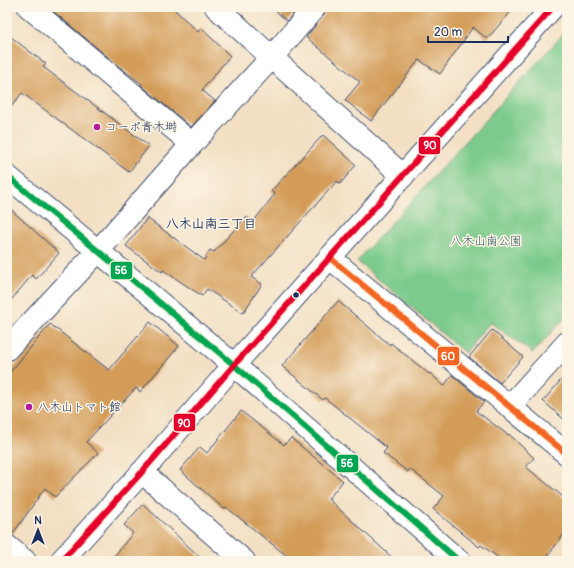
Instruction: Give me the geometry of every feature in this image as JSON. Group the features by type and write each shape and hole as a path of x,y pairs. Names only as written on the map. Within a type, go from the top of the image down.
{"street":[{"path":"29,7 192,144"},
{"path":"216,7 403,176"},
{"path":"7,349 98,251 192,144 272,57 314,7"},
{"path":"61,561 142,472 234,365 553,7"},
{"path":"7,176 234,365 459,561"},
{"path":"330,258 567,454"},
{"path":"510,406 567,343"},
{"path":"142,472 244,561"},
{"path":"7,546 25,561"}],"green space":[{"name":"八木山南公園","path":"567,30 567,315 533,353 490,322 465,353 357,261"}],"building":[{"path":"48,7 172,7 198,32 201,28 230,56 202,90 215,101 191,127 141,85 142,84"},
{"path":"271,7 299,7 287,21"},
{"path":"327,7 515,7 487,39 473,27 440,74 419,60 371,121 345,100 360,82 306,37 324,15"},
{"path":"7,34 46,64 43,67 149,146 129,172 22,93 7,112"},
{"path":"323,135 356,165 340,184 337,181 251,277 262,284 243,313 207,289 202,296 163,270 162,272 126,246 147,218 204,260 210,250 214,252 246,217 253,222 275,194 271,191"},
{"path":"7,206 59,253 36,279 32,275 7,305"},
{"path":"338,301 390,345 391,343 429,374 430,373 444,386 452,375 484,402 476,411 508,435 509,434 534,458 526,467 567,500 567,530 544,561 503,561 481,545 479,547 433,509 444,496 410,469 408,472 383,453 387,448 325,398 323,400 282,366"},
{"path":"150,322 179,346 140,392 136,388 86,442 98,453 55,497 45,488 12,535 7,534 7,376 50,324 109,370"},
{"path":"492,330 523,357 500,383 469,357"},
{"path":"567,373 567,422 543,401"},
{"path":"241,411 284,445 291,438 343,481 328,499 396,561 293,561 226,507 224,509 180,470 200,447 207,453"},
{"path":"143,504 204,561 110,561 133,533 124,525"}],"transit line":[{"name":"90","path":"61,561 142,472 234,365 553,7"},
{"name":"56","path":"7,176 234,365 459,561"},
{"name":"60","path":"330,258 567,454"}],"place":[{"name":"コーポ青木塒","path":"97,127"},
{"name":"八木山トマト館","path":"29,407"}],"district":[{"name":"八木山南三丁目","path":"211,224"}]}
